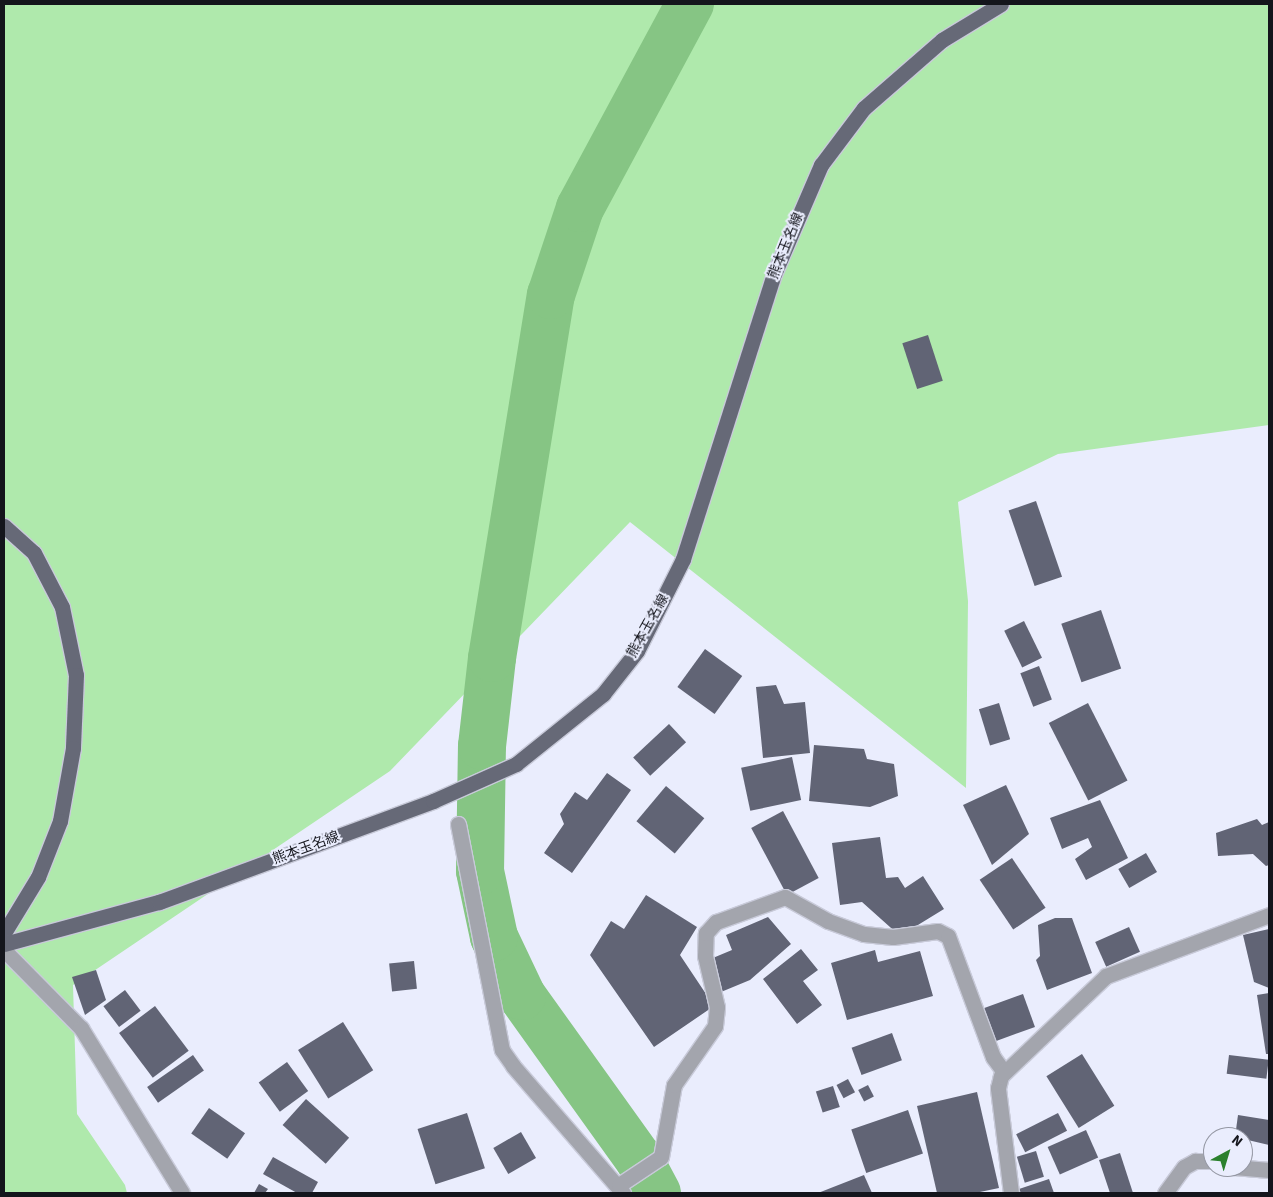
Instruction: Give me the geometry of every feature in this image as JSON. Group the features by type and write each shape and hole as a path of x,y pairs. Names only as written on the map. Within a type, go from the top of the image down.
{"main road":[{"name":"熊本玉名線","path":"4,944 158,902 432,801 516,764 603,694 637,651 683,559 774,274 821,165 864,108 942,40 1001,4"},
{"path":"4,526 34,553 62,607 76,676 72,748 60,821 38,877 4,933"}],"street":[{"path":"458,824 502,1050 513,1066 624,1186 658,1160 663,1153 674,1085 715,1026 716,1000 705,956 706,933 716,922 785,897 828,921 864,934 893,937 938,931 948,936 993,1057 1004,1072"},
{"path":"1011,1193 998,1088 1004,1072 1106,976 1269,915"},
{"path":"4,950 81,1028 182,1193"},
{"path":"1165,1193 1184,1167 1195,1161 1203,1161"},
{"path":"1253,1169 1269,1170"}],"green space":[{"path":"4,4 1269,4 1269,425 1058,454 958,502 968,601 966,788 630,522 390,771 73,985 77,1114 125,1185 127,1193 4,1193"}],"building":[{"path":"928,335 943,381 917,389 902,343"},
{"path":"1036,501 1062,577 1035,586 1009,510"},
{"path":"1101,610 1121,669 1081,682 1061,624"},
{"path":"1024,621 1042,658 1022,667 1004,631"},
{"path":"705,649 742,676 715,714 677,687"},
{"path":"1039,666 1052,700 1033,707 1020,673"},
{"path":"776,685 784,704 805,702 810,753 763,758 756,687"},
{"path":"999,703 1010,739 990,745 979,709"},
{"path":"1088,703 1127,781 1088,800 1049,723"},
{"path":"669,724 686,742 650,776 633,757"},
{"path":"814,745 864,749 867,759 894,764 898,796 870,807 809,801"},
{"path":"792,757 801,800 750,811 741,768"},
{"path":"607,773 631,790 572,873 544,853 564,824 560,814 575,792 587,800"},
{"path":"1006,785 1029,834 992,865 963,805"},
{"path":"666,786 704,818 675,853 636,821"},
{"path":"1100,800 1128,858 1086,880 1075,859 1092,847 1088,838 1062,849 1050,818"},
{"path":"783,811 819,878 787,895 751,828"},
{"path":"1257,819 1262,825 1269,822 1269,865 1266,866 1253,854 1218,856 1216,833"},
{"path":"880,837 886,878 898,877 905,888 923,876 944,909 900,936 862,902 840,905 832,843"},
{"path":"1146,853 1157,872 1129,888 1118,869"},
{"path":"1012,858 1046,908 1013,930 980,880"},
{"path":"646,895 697,927 680,955 714,1006 654,1047 590,955 611,921 624,929"},
{"path":"768,917 791,944 750,980 721,992 708,960 732,950 726,935"},
{"path":"1055,918 1072,918 1092,973 1047,990 1036,960 1040,956 1038,925"},
{"path":"1129,927 1140,952 1106,967 1095,942"},
{"path":"1269,929 1269,988 1254,982 1243,935"},
{"path":"801,949 818,970 803,981 822,1005 797,1024 763,979"},
{"path":"875,950 878,962 920,951 933,996 847,1020 831,963"},
{"path":"414,961 417,989 392,991 389,964"},
{"path":"96,970 106,1000 85,1015 72,977"},
{"path":"125,990 141,1011 119,1027 103,1006"},
{"path":"1269,993 1269,1054 1266,1054 1257,995"},
{"path":"1023,994 1035,1027 991,1043 979,1010"},
{"path":"155,1006 189,1051 153,1078 119,1033"},
{"path":"343,1022 373,1070 328,1098 298,1050"},
{"path":"892,1033 902,1060 862,1075 852,1048"},
{"path":"1082,1054 1114,1106 1079,1128 1046,1076"},
{"path":"193,1055 204,1071 158,1103 147,1087"},
{"path":"1229,1055 1269,1060 1266,1079 1227,1074"},
{"path":"287,1062 308,1091 280,1112 259,1083"},
{"path":"848,1079 855,1092 844,1098 837,1085"},
{"path":"868,1085 874,1097 864,1102 858,1090"},
{"path":"833,1086 840,1107 823,1112 816,1092"},
{"path":"977,1092 999,1188 975,1193 937,1193 917,1106"},
{"path":"306,1099 349,1138 326,1164 283,1125"},
{"path":"209,1108 245,1133 227,1159 191,1133"},
{"path":"908,1110 923,1153 866,1173 851,1130"},
{"path":"467,1113 485,1168 435,1184 418,1129"},
{"path":"1058,1113 1067,1131 1025,1152 1016,1134"},
{"path":"1238,1115 1269,1120 1269,1145 1253,1141 1253,1127 1236,1127"},
{"path":"1086,1130 1098,1157 1060,1174 1048,1147"},
{"path":"521,1132 536,1158 508,1174 493,1148"},
{"path":"1036,1151 1044,1177 1025,1183 1017,1157"},
{"path":"1120,1153 1133,1193 1110,1193 1099,1160"},
{"path":"273,1157 318,1182 312,1193 297,1193 263,1174"},
{"path":"864,1175 872,1193 818,1193"},
{"path":"1049,1179 1054,1193 1021,1193 1019,1189"},
{"path":"259,1184 268,1189 265,1193 254,1193"}],"waterway":[{"path":"657,1193 638,1158 522,996 494,937 480,871 482,746 492,658 551,295 580,208 690,4"}]}
